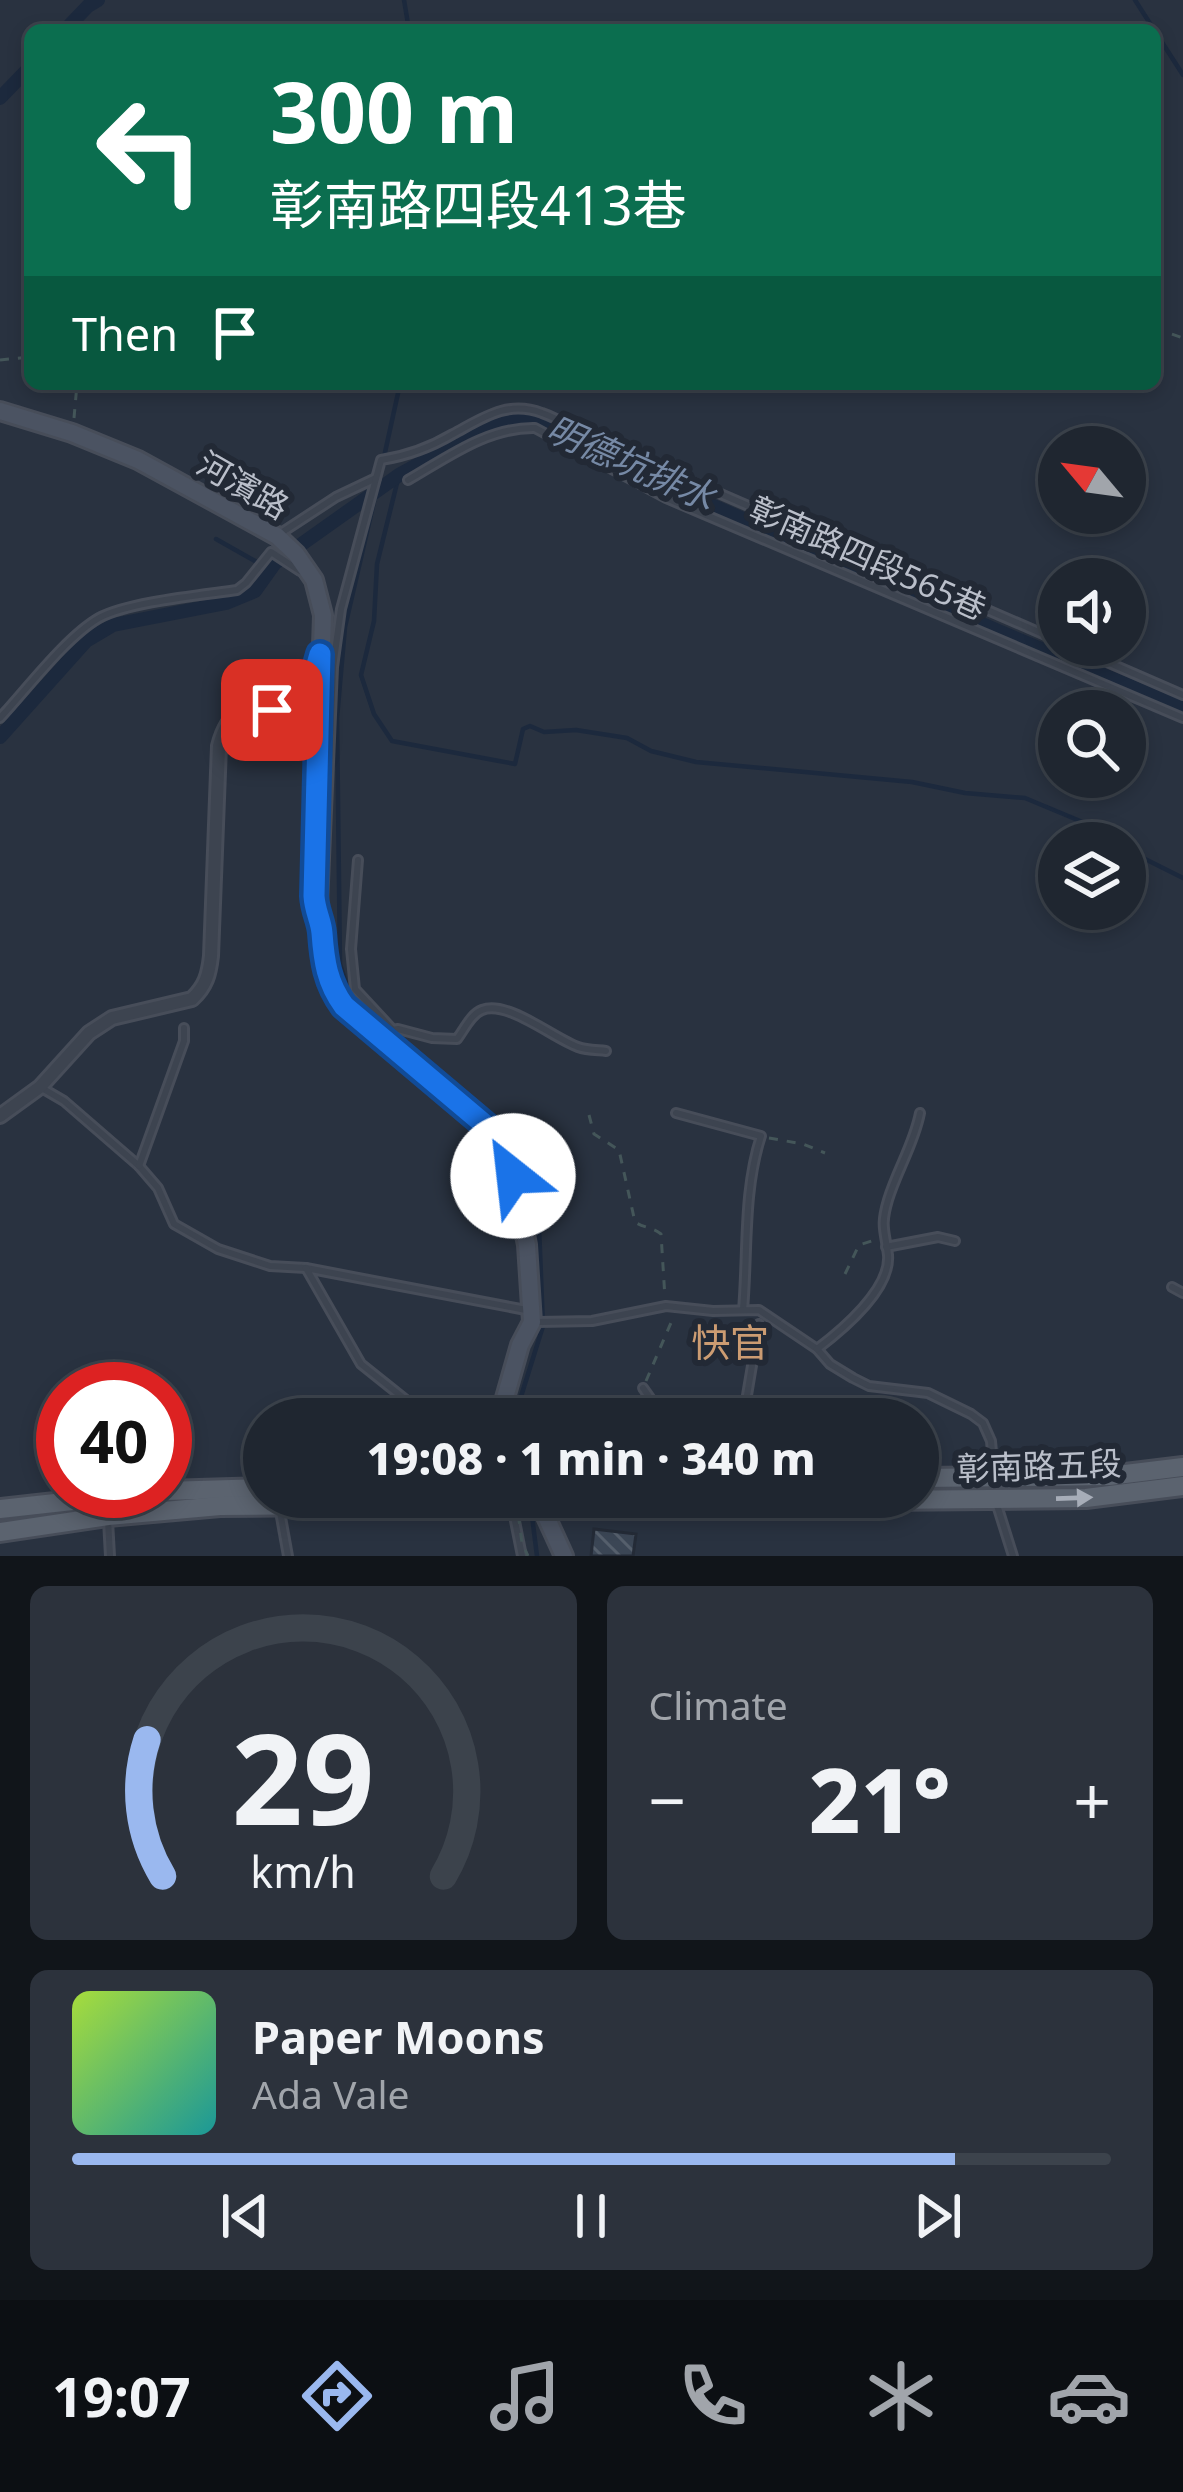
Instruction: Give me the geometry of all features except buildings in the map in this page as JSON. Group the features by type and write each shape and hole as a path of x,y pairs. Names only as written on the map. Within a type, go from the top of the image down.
{"main road":[{"name":"彰南路五段","path":"939,1478 1109,1476 1183,1468"},
{"name":"彰南路五段","path":"939,1498 1086,1498 1183,1486"},
{"path":"192,1490 243,1489"},
{"path":"0,1509 36,1505"},
{"name":"彰南路五段","path":"192,1508 243,1506"},
{"name":"彰南路五段","path":"0,1532 94,1518"}],"street":[{"name":"河濱路","path":"0,411 138,460 277,536 314,580"},
{"path":"314,580 322,615 314,896 316,918 322,925 322,956 332,989 344,1006 491,1130 500,1144 513,1176 527,1245 532,1317 505,1398"},
{"path":"0,1116 40,1088 89,1033 112,1018 192,998 201,990 211,956 219,746 224,730 230,717 243,709 295,708 309,693 320,654"},
{"path":"546,1518 564,1556"}],"lane":[{"name":"彰南路四段565巷","path":"277,536 336,497 376,478 382,460 405,456 451,436 485,415 506,408 524,409 1038,632"},
{"path":"547,434 556,419"},
{"path":"408,480 487,436 513,427 535,428 666,498 1183,718"},
{"path":"322,925 333,667 340,609 376,478"},
{"path":"0,718 76,635 100,617 237,590 271,552 314,580"},
{"path":"1116,666 1183,695"},
{"path":"358,860 351,949 355,989 393,1030 399,1055"},
{"path":"393,1030 457,1039 474,1015 496,1008 580,1049 606,1051"},
{"path":"139,1166 184,1041 184,1028"},
{"path":"40,1088 64,1101 139,1166 158,1187 173,1224 218,1249 270,1266 306,1268 532,1317 592,1322 666,1306 759,1310 817,1349 830,1364 869,1386 928,1393 971,1414 983,1424 991,1441 994,1477"},
{"path":"676,1113 761,1136 749,1198 743,1310"},
{"path":"817,1349 872,1297 889,1259 882,1224 920,1113"},
{"path":"884,1242 938,1237 955,1241"},
{"path":"306,1268 361,1364 404,1398"},
{"path":"1172,1287 1183,1293"},
{"path":"747,1398 759,1324"},
{"path":"644,1388 651,1398"},
{"path":"995,1498 1013,1556"},
{"path":"108,1518 110,1556"},
{"path":"281,1518 288,1556"},
{"path":"516,1518 525,1556"}],"path":[{"path":"72,433 76,390"},
{"path":"589,1115 594,1134 619,1150 635,1222 661,1234 666,1306"},
{"path":"761,1136 825,1153"},
{"path":"845,1274 859,1245 884,1242"},
{"path":"644,1388 677,1306"},
{"path":"516,1518 525,1556"}],"waterway":[{"path":"71,24 98,0"},
{"path":"404,0 408,24"},
{"path":"1135,0 1150,24"},
{"path":"1161,41 1183,75"},
{"path":"0,98 24,73"},
{"path":"384,457 399,390"},
{"name":"明德坑排水","path":"0,737 86,641 113,625 226,603 255,591 275,563 399,475 479,431 526,417 547,422 661,483 1183,708"},
{"path":"399,475 377,564 374,621 361,675 374,714 392,741 515,764 523,729 576,730 627,738 651,751 696,762 912,782 1025,798 1082,822"},
{"path":"352,1002 340,964 337,718 345,627 379,480"},
{"path":"216,539 271,570"},
{"path":"1146,860 1183,878"},
{"path":"393,1036 521,1142 538,1202 543,1326 521,1398"},
{"path":"532,1518 537,1556"}],"district":[{"name":"快官","path":"730,1343"}],"route":[{"path":"272,710 295,708 309,693 320,654 314,896 332,989 344,1006 399,1055 491,1130 513,1176"}]}
